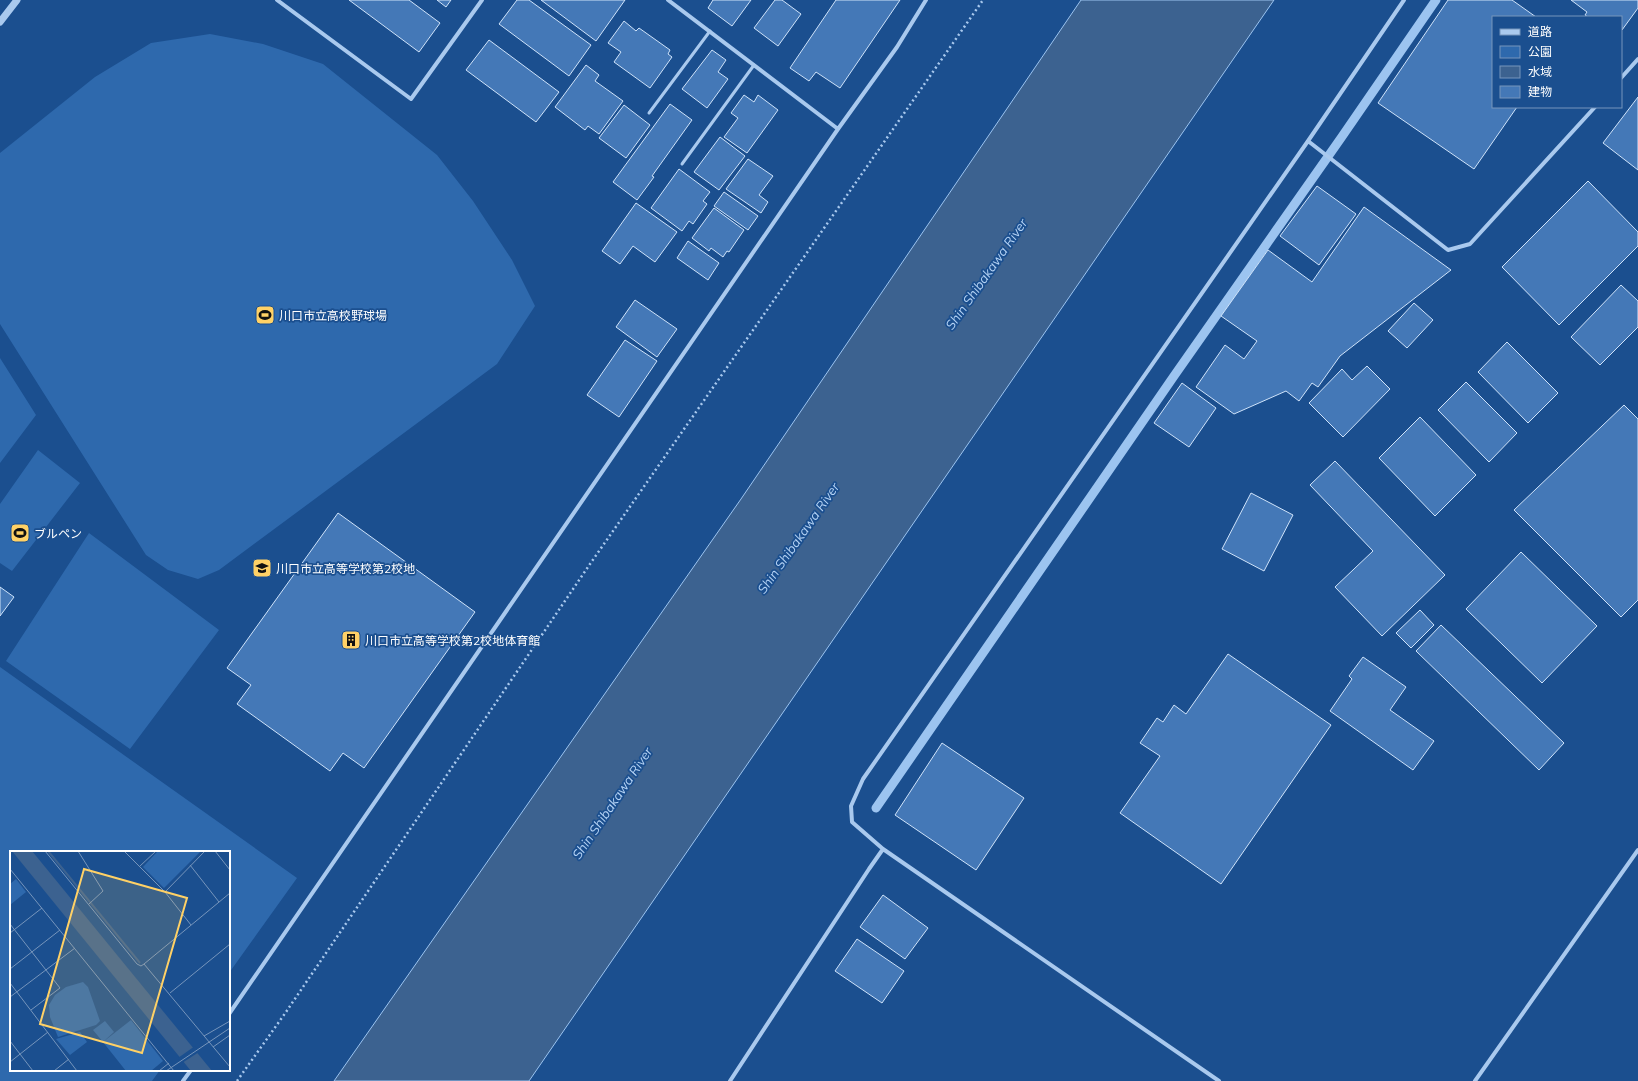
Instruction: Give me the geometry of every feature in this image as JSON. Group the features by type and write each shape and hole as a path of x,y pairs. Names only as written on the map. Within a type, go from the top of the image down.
{"street":[{"path":"0,22 17,0"},
{"path":"277,0 411,99 482,0"},
{"path":"668,0 838,129"},
{"path":"230,1013 838,129 897,47 926,0"},
{"path":"1220,1081 883,849 852,822 851,806 863,779 1308,141 1404,0"},
{"path":"1622,77 1638,59"},
{"path":"1308,141 1448,250 1470,244 1594,108"},
{"path":"730,1081 883,849"},
{"path":"1475,1081 1638,851"},
{"path":"183,1081 190,1071"}],"lane":[{"path":"649,113 710,31"},
{"path":"682,164 754,65"}],"path":[{"path":"237,1081 286,1012 590,564 984,0"}],"green space":[{"name":"川口市立高校野球場","path":"210,34 263,44 323,64 437,155 473,201 512,260 535,306 497,364 219,570 198,579 168,570 146,555 0,324 0,153 95,77 151,43"},
{"path":"0,358 36,415 0,463"},
{"name":"ブルペン","path":"38,450 80,483 12,571 0,563 0,504"},
{"path":"89,533 219,630 130,749 6,661"},
{"path":"0,667 297,878 230,972 230,851 10,851 10,1071 159,1071 152,1081 0,1081"}],"water":[{"name":"Shin Shibakawa River","path":"1081,0 1274,0 529,1081 334,1081 741,499"}],"building":[{"path":"349,0 409,0 440,23 419,52"},
{"path":"437,0 451,0 446,7"},
{"path":"517,0 529,0 591,45 569,76 499,24"},
{"path":"541,0 625,0 596,41"},
{"path":"713,0 751,0 732,26 708,8"},
{"path":"775,0 782,0 801,14 778,46 754,28"},
{"path":"836,0 900,0 840,88 816,72 809,81 790,68"},
{"path":"1448,0 1512,0 1535,16 1492,16 1492,108 1516,108 1474,169 1378,103"},
{"path":"1571,0 1638,0 1638,8 1622,30 1622,16 1586,16 1585,15 1587,12"},
{"path":"624,21 636,31 639,28 670,50 668,54 672,57 650,88 614,62 621,52 608,43"},
{"path":"489,40 559,92 536,122 466,70"},
{"path":"712,50 726,60 718,72 728,79 707,108 682,89"},
{"path":"586,65 599,75 595,81 623,101 599,134 588,126 585,130 555,107"},
{"path":"744,95 754,102 758,95 778,110 747,153 724,137 738,118 731,113"},
{"path":"1638,97 1638,170 1603,143"},
{"path":"670,104 692,120 652,176 654,177 637,200 613,182"},
{"path":"624,105 650,125 626,158 599,138"},
{"path":"720,137 745,156 719,190 694,172"},
{"path":"748,159 773,176 759,195 768,202 761,213 726,189"},
{"path":"679,169 710,192 703,201 707,204 693,224 689,221 682,231 651,208"},
{"path":"1588,181 1638,232 1638,246 1559,325 1502,267"},
{"path":"1317,186 1356,214 1319,265 1280,236"},
{"path":"724,192 758,216 748,230 714,206"},
{"path":"636,203 677,232 655,262 633,246 620,264 602,251"},
{"path":"1364,207 1451,270 1340,356 1318,387 1312,383 1299,401 1286,391 1234,414 1196,387 1225,345 1244,359 1257,341 1221,316 1268,250 1312,282"},
{"path":"714,208 744,230 729,252 727,251 723,257 711,248 709,251 692,238"},
{"path":"688,241 719,263 708,280 677,258"},
{"path":"1621,285 1638,301 1638,327 1600,365 1571,337"},
{"path":"635,300 677,329 657,357 616,327"},
{"path":"1414,303 1433,320 1407,348 1388,331"},
{"path":"625,340 657,361 619,417 587,395"},
{"path":"1507,342 1558,393 1528,423 1478,372"},
{"path":"1367,366 1390,389 1343,437 1309,403 1342,369 1352,380"},
{"path":"1466,382 1517,433 1489,462 1438,410"},
{"path":"1182,383 1216,408 1189,447 1154,423"},
{"path":"1624,405 1638,419 1638,600 1621,617 1514,510"},
{"path":"1420,417 1476,475 1435,516 1379,458"},
{"path":"1335,461 1445,575 1382,636 1335,587 1373,551 1310,485"},
{"path":"1251,493 1293,515 1264,571 1222,549"},
{"name":"川口市立高等学校第2校地体育館","path":"338,513 475,612 364,768 343,753 330,771 237,704 251,685 227,668"},
{"path":"1521,552 1597,626 1542,683 1466,609"},
{"path":"0,587 14,597 0,616"},
{"path":"1420,610 1434,625 1411,648 1396,633"},
{"path":"1441,625 1564,743 1539,770 1416,651"},
{"path":"1228,654 1331,725 1221,884 1120,813 1160,756 1140,743 1157,718 1163,722 1174,705 1186,714"},
{"path":"1363,657 1406,687 1390,710 1434,741 1413,770 1330,711 1352,679 1349,676"},
{"path":"942,743 1024,798 976,870 895,815"},
{"path":"883,895 928,928 905,959 860,927"},
{"path":"857,939 904,971 882,1003 835,971"}],"waterway":[{"path":"876,808 1436,0"}],"place":[{"name":"川口市立高校野球場","path":"265,315"},
{"name":"ブルペン","path":"20,533"},
{"name":"川口市立高等学校第2校地","path":"262,568"},
{"name":"川口市立高等学校第2校地体育館","path":"351,640"}]}
